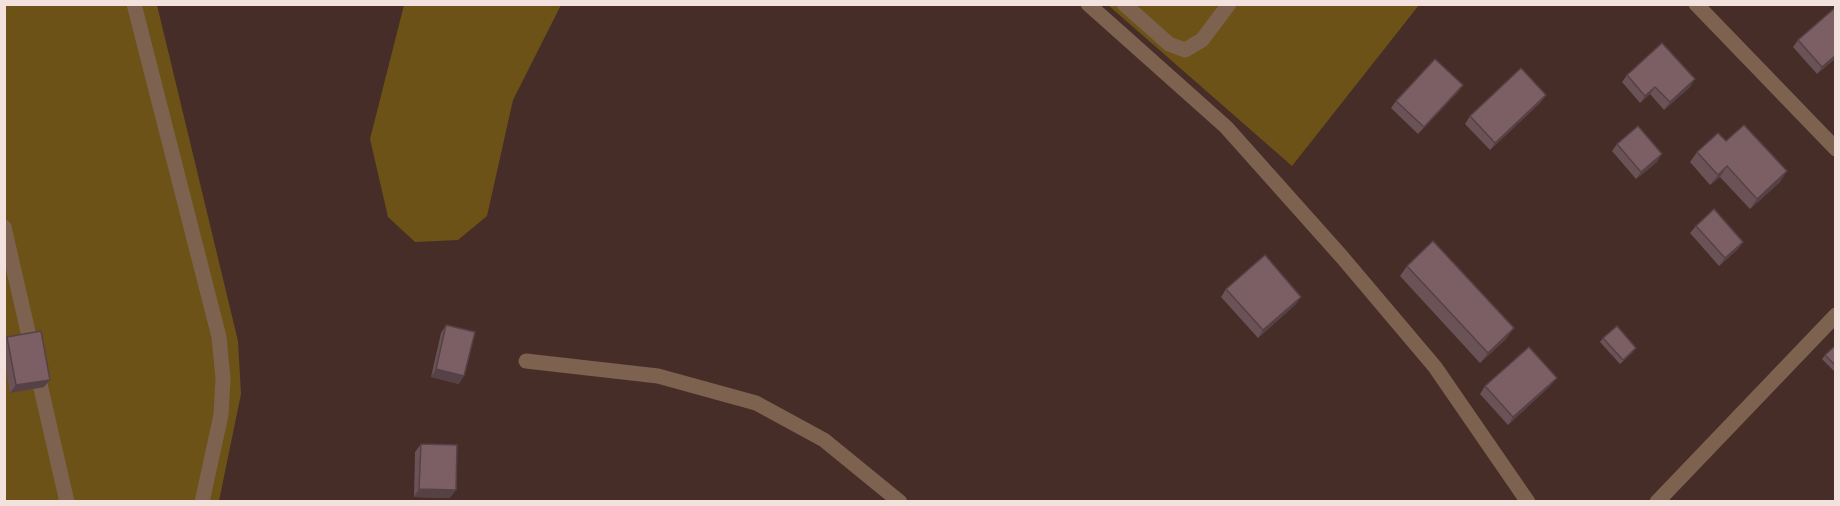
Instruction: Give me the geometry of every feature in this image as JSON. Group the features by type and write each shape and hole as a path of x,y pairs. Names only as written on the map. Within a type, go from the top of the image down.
{"street":[{"path":"134,4 219,337 223,379 221,415 201,501"},
{"path":"1088,4 1226,127 1335,248 1435,367 1528,501"},
{"path":"1124,4 1169,44 1185,51 1202,40 1229,4"},
{"path":"1696,4 1836,149"},
{"path":"4,227 66,501"},
{"path":"1657,501 1836,315"},
{"path":"526,361 658,376 756,403 824,440 900,501"}],"shaded area":[{"path":"4,5 157,5 238,341 241,394 219,501 5,501"},
{"path":"404,5 561,5 513,100 487,216 458,240 415,242 388,217 370,139"},
{"path":"1108,5 1419,5 1292,166"}],"building":[{"path":"1836,7 1836,55 1822,67 1798,40"},
{"path":"1662,43 1695,79 1670,102 1655,87 1645,96 1627,75"},
{"path":"1435,59 1463,85 1424,127 1396,101"},
{"path":"1521,68 1546,95 1495,143 1470,116"},
{"path":"1744,125 1787,171 1757,199 1727,166 1718,175 1697,152 1718,133 1726,141"},
{"path":"1638,126 1662,154 1641,172 1617,144"},
{"path":"1714,209 1743,242 1725,258 1696,226"},
{"path":"1433,241 1514,328 1488,353 1407,266"},
{"path":"1265,255 1301,297 1263,330 1226,289"},
{"path":"446,325 475,332 464,376 436,369"},
{"path":"1617,326 1636,348 1623,360 1603,338"},
{"path":"41,331 50,380 16,385 7,337"},
{"path":"1836,345 1836,366 1825,355"},
{"path":"1529,347 1557,378 1513,417 1485,386"},
{"path":"421,444 457,445 456,490 419,489"}]}
